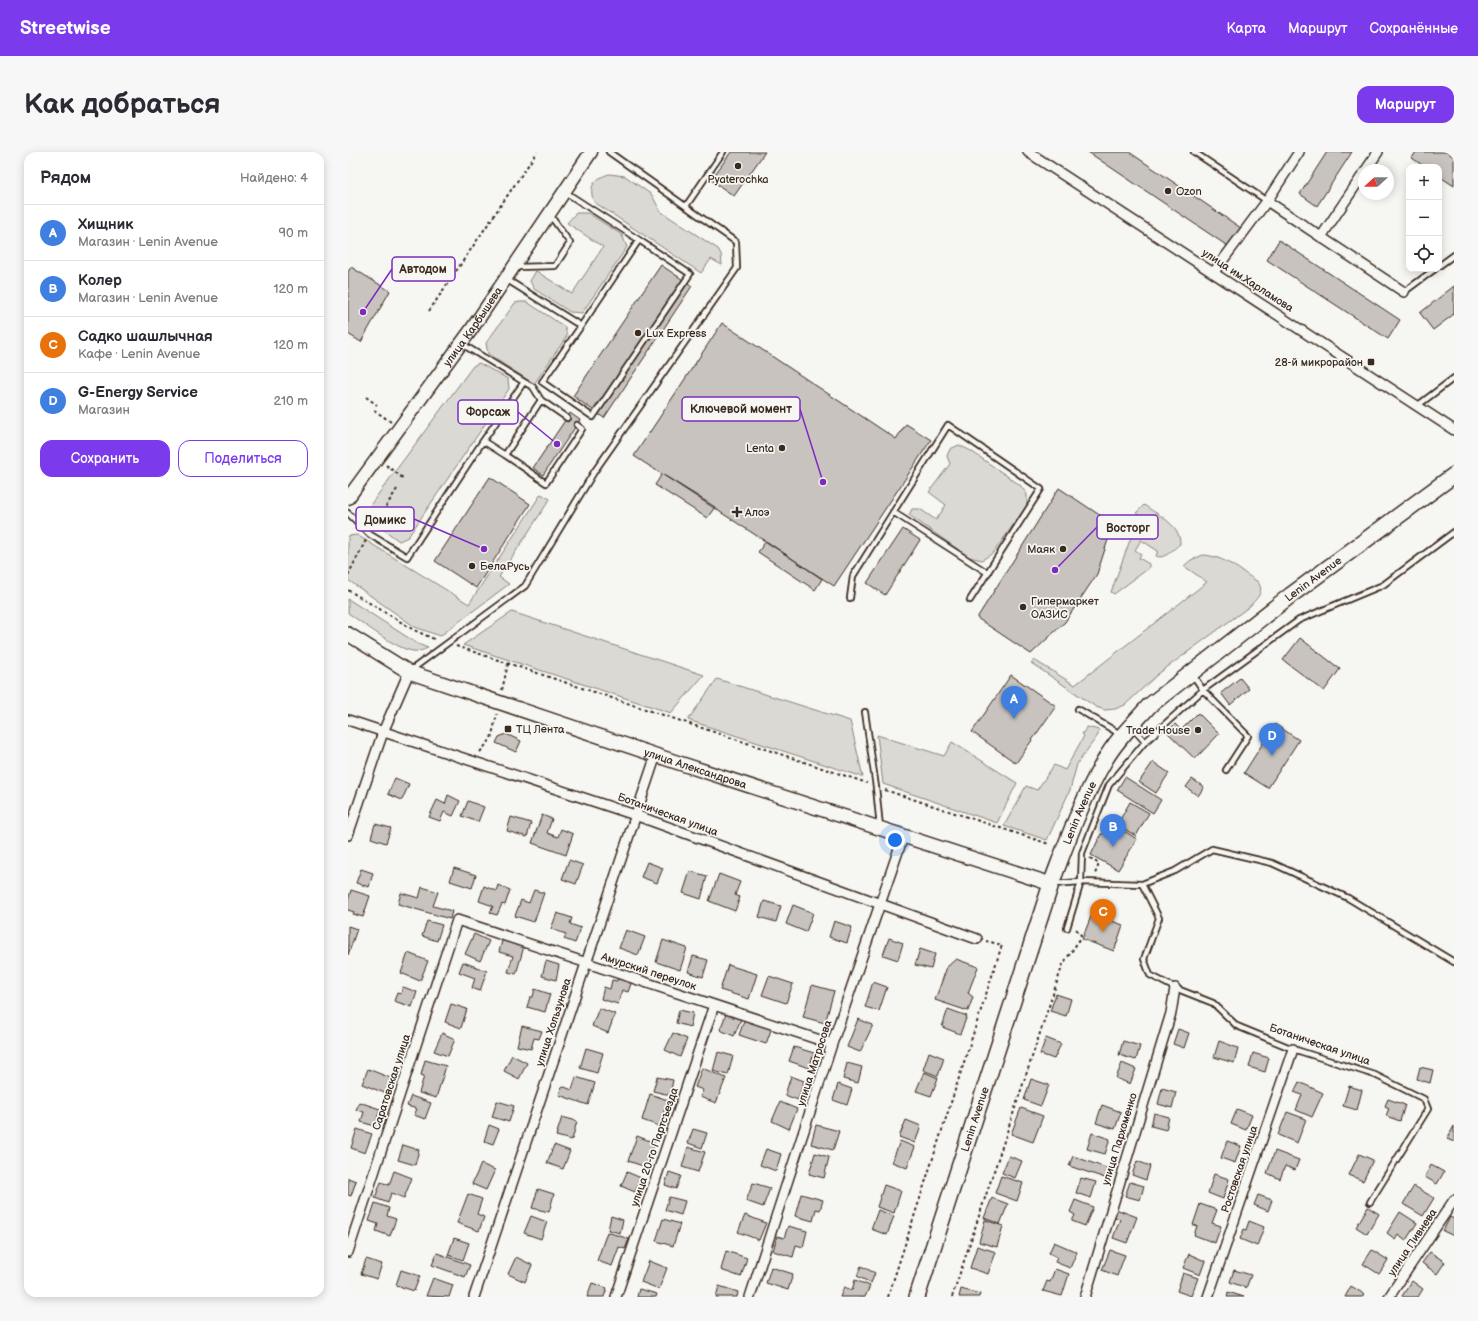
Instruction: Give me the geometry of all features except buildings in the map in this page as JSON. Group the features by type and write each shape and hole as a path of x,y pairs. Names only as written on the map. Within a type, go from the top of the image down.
{"main road":[{"name":"Lenin Avenue","path":"917,1297 1051,884 1090,788 1105,759 1149,706 1191,672 1454,475"},
{"name":"улица Александрова","path":"348,634 409,672 903,837 1051,884"}],"street":[{"name":"улица Карбышева","path":"348,498 462,344 591,152"},
{"name":"улица им.Харламова","path":"1028,152 1454,430"},
{"path":"1214,272 1267,201 1299,152"},
{"path":"1370,164 1378,152"},
{"path":"1321,237 1358,182"},
{"path":"1267,201 1404,292"},
{"path":"348,835 383,732 409,672"},
{"name":"Ботаническая улица","path":"348,720 635,815 977,939"},
{"name":"улица Хользунова","path":"474,1297 656,755"},
{"name":"улица Матросова","path":"750,1297 832,1044 903,837"},
{"name":"Амурский переулок","path":"457,920 832,1044"},
{"name":"Саратовская улица","path":"348,1252 457,920"},
{"name":"улица Пархоменко","path":"1085,1297 1171,1013 1175,988"},
{"name":"улица 20-го Партсъезда","path":"616,1297 714,1005"},
{"name":"Ростовская улица","path":"1208,1297 1293,1049"},
{"name":"улица Пивнева","path":"1389,1297 1454,1200"}],"lane":[{"path":"409,672 525,586 594,472 737,268 736,242 609,152"},
{"path":"686,206 723,152"},
{"path":"1194,152 1267,201"},
{"path":"564,191 639,240 690,274 593,417 542,382 639,240"},
{"path":"514,267 555,266 570,243 550,214"},
{"path":"1442,263 1454,255"},
{"path":"1404,292 1431,272"},
{"path":"506,279 580,326"},
{"path":"462,344 533,387 541,400 567,418"},
{"path":"1417,406 1454,378"},
{"path":"348,513 369,534 407,557 483,441 524,382"},
{"path":"505,455 541,400"},
{"path":"483,441 546,483 582,429 577,425"},
{"path":"850,598 853,576 948,425 1041,489 970,600"},
{"path":"893,512 988,573"},
{"path":"1067,928 1081,882 1082,853 1109,785 1145,742 1203,690 1299,620 1383,585 1454,532"},
{"path":"1191,672 1203,690 1248,736 1226,770"},
{"path":"1078,709 1127,731 1145,742"},
{"path":"865,712 876,787 880,829"},
{"path":"1051,884 1081,882 1142,884 1175,871 1212,848 1264,861 1348,898 1454,962"},
{"name":"Ботаническая улица","path":"1142,884 1159,918 1144,959 1150,975 1175,988 1213,1003 1237,1026 1293,1049 1375,1075 1424,1099 1428,1109 1370,1202"}],"path":[{"path":"429,311 536,152"},
{"path":"366,397 377,405"},
{"path":"374,410 400,429"},
{"path":"377,459 404,479"},
{"path":"348,590 414,630 434,639"},
{"path":"456,646 867,783"},
{"path":"882,789 1049,844"},
{"path":"1082,853 1099,864 1091,882"},
{"path":"952,1297 1063,964 1080,939 1081,935 1075,930 1077,924"},
{"path":"888,1297 1002,945 977,939"}],"shaded area":[{"path":"609,174 625,176 652,195 660,211 718,249 721,254 722,265 711,259 701,273 594,202 592,187 599,178"},
{"path":"576,213 588,213 622,235 627,247 582,313 570,312 534,289 530,281 536,271 572,294 603,247 567,223"},
{"path":"527,302 565,327 567,336 534,384 488,354 486,343 515,303"},
{"path":"479,363 508,379 509,389 408,537 399,541 368,518 368,508 473,366"},
{"path":"959,445 971,451 1020,485 1027,494 1027,506 993,553 982,560 969,557 909,515 912,509 920,509 936,520 946,505 929,492 950,464 947,456 950,449"},
{"path":"541,494 550,499 499,577 509,584 440,636 415,627 348,580 348,536 357,535 469,604"},
{"path":"1144,505 1173,526 1177,531 1180,544 1163,557 1159,557 1156,556 1158,551 1141,540 1135,550 1141,554 1139,558 1149,564 1149,568 1114,594 1111,592 1130,540 1143,518 1136,513"},
{"path":"1203,555 1225,561 1258,582 1261,589 1259,595 1250,606 1158,674 1125,705 1115,709 1105,710 1096,707 1031,663 1034,660 1075,685 1207,582 1184,566 1191,560"},
{"path":"348,599 418,644 428,648 413,651 389,641 348,613"},
{"path":"512,612 704,675 671,713 463,645"},
{"path":"717,679 850,721 863,777 688,720"},
{"path":"1087,727 1099,730 1098,735 1077,764 1070,790 1047,840 1004,826 1026,786 1037,790 1054,765 1065,770 1084,736 1082,734"},
{"path":"877,735 944,756 952,742 1017,783 997,823 883,784"}],"place":[{"name":"Pyaterochka","path":"738,166"},
{"name":"Ozon","path":"1168,191"},
{"name":"Автодом","path":"363,312"},
{"name":"Lux Express","path":"638,333"},
{"name":"28-й микрорайон","path":"1371,362"},
{"name":"Форсаж","path":"557,444"},
{"name":"Lenta","path":"782,448"},
{"name":"Ключевой момент","path":"823,482"},
{"name":"Алоэ","path":"737,512"},
{"name":"Домикс","path":"484,549"},
{"name":"Маяк","path":"1063,549"},
{"name":"БелаРусь","path":"472,566"},
{"name":"Восторг","path":"1055,570"},
{"name":"Гипермаркет ОАЗИС","path":"1023,607"},
{"name":"Хищник","path":"1014,719"},
{"name":"ТЦ Лента","path":"508,729"},
{"name":"Trade House","path":"1198,730"},
{"name":"G-Energy Service","path":"1272,756"},
{"name":"Колер","path":"1113,847"},
{"name":"Садко шашлычная","path":"1103,932"}]}
